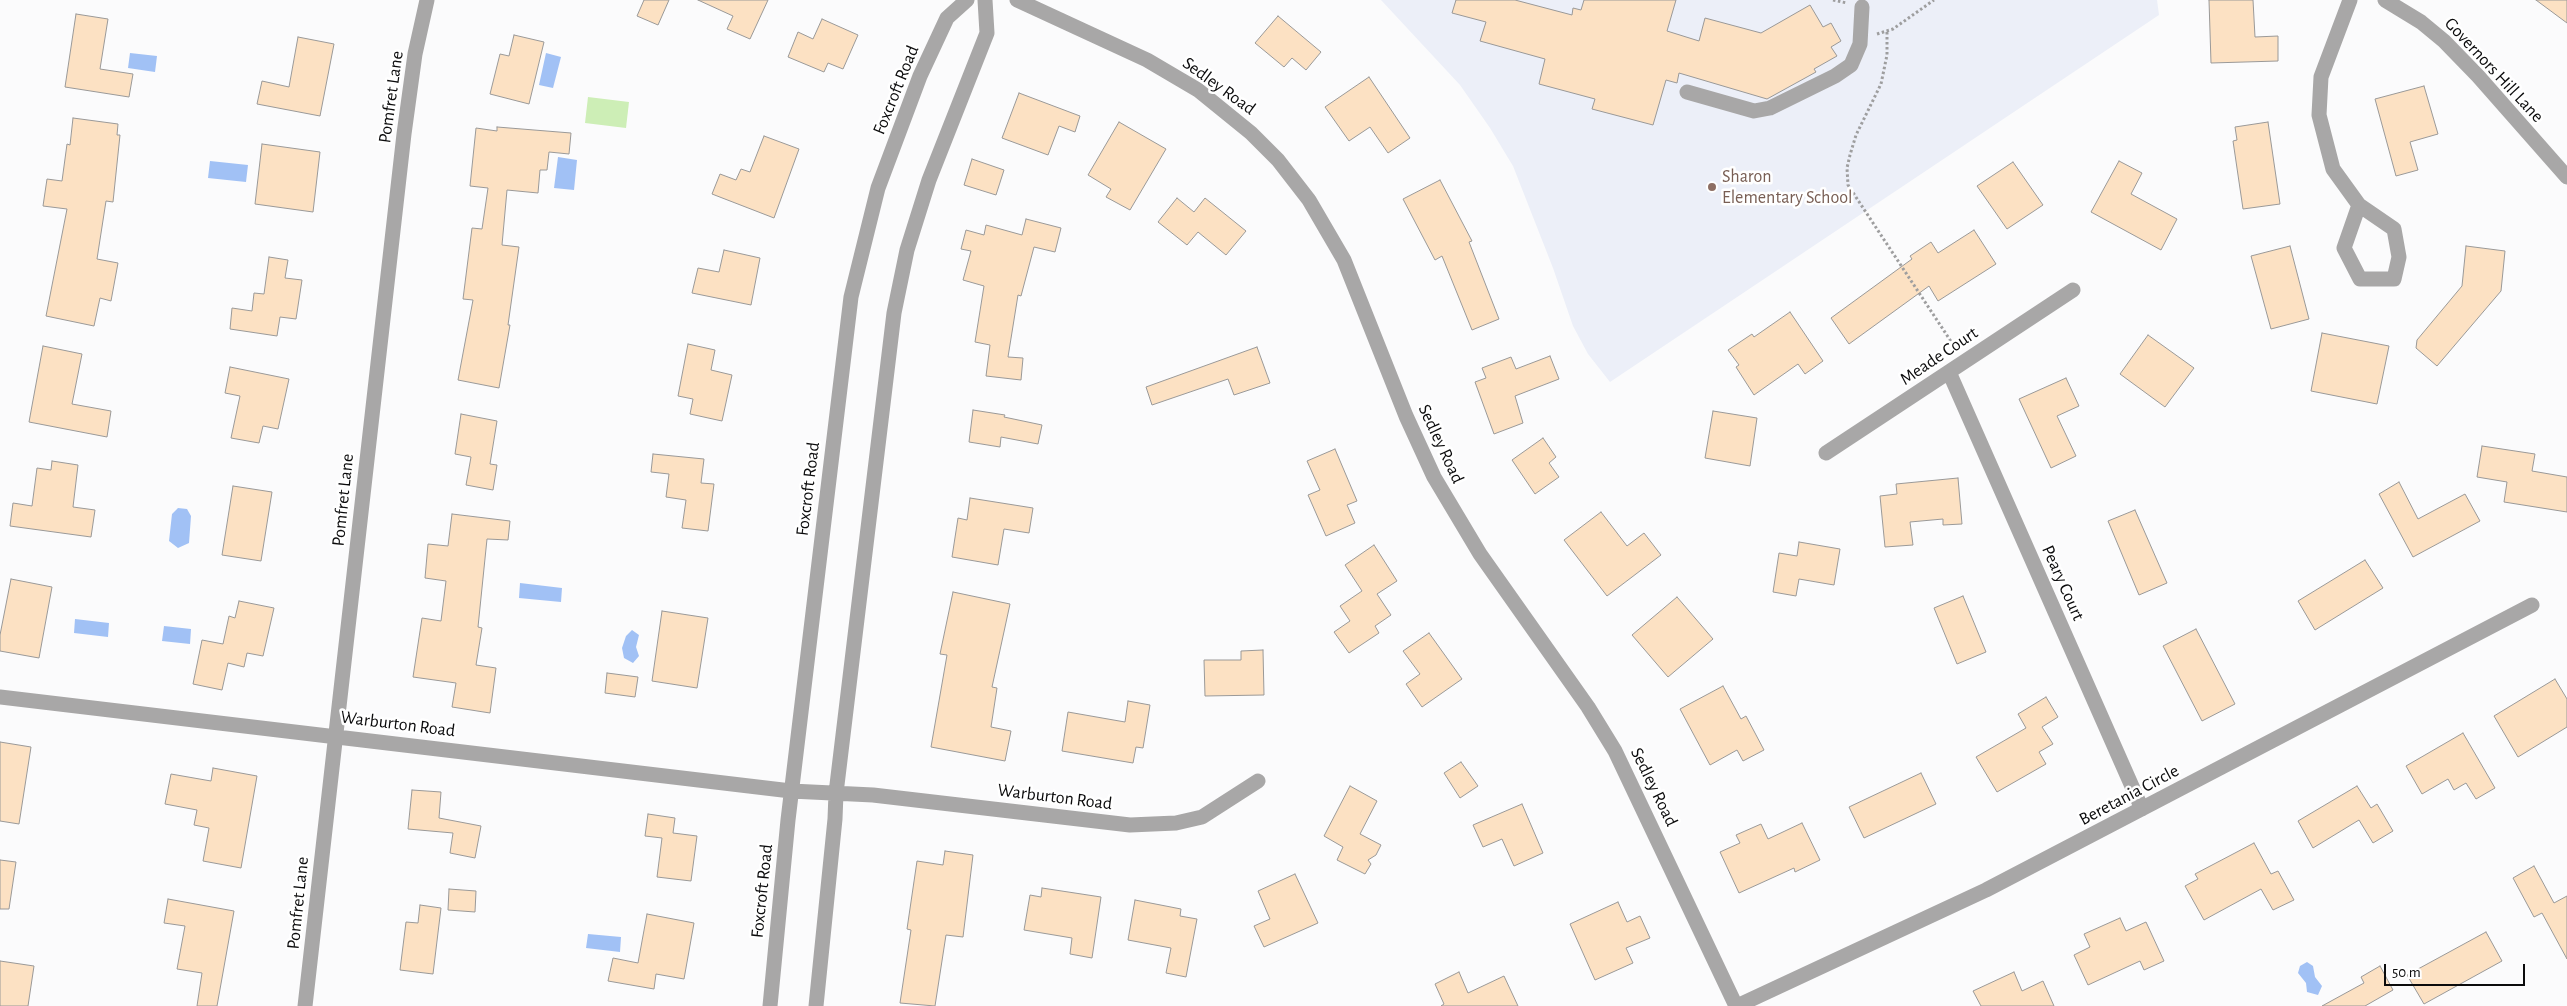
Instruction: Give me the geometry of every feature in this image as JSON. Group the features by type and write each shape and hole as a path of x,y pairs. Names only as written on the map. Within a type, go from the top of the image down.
{"street":[{"name":"Pomfret Lane","path":"305,1006 404,134 416,54 427,0"},
{"name":"Foxcroft Road","path":"770,1006 791,791 851,297 878,188 920,76 947,18 967,0"},
{"path":"816,1006 836,793 894,313 908,250 929,180 987,33 985,0"},
{"name":"Sedley Road","path":"1017,0 1147,60 1198,90 1251,133 1278,160 1309,200 1344,260 1406,416 1434,477 1480,554 1588,707 1615,751 1736,1006"},
{"path":"2350,0 2321,77 2319,115 2333,169 2359,206 2394,229 2399,257 2394,279 2360,279 2344,248 2359,206"},
{"name":"Governors Hill Lane","path":"2385,0 2421,22 2444,41 2478,76 2567,177"},
{"path":"1687,92 1754,111 1766,110 1847,69 1859,52 1862,7"},
{"name":"Meade Court","path":"1826,454 2073,290"},
{"name":"Peary Court","path":"1949,372 2142,809"},
{"name":"Beretania Circle","path":"1736,1006 1986,890 2532,605"},
{"name":"Warburton Road","path":"0,697 791,791 883,796 1146,826 1176,823 1202,816 1258,781"}],"path":[{"path":"1861,35 1887,32 1934,0"},
{"path":"1887,32 1887,54 1881,84 1854,141 1847,168 1848,185 1964,362"}],"shaded area":[{"name":"Sharon Elementary School","path":"1381,0 2157,0 2159,15 1610,382 1588,354 1573,326 1553,268 1513,166 1490,128 1460,85"}],"green space":[{"path":"588,97 629,102 626,128 585,123"}],"water":[{"path":"130,53 157,56 155,72 128,68"},
{"path":"546,53 561,57 553,88 539,85"},
{"path":"558,157 577,160 574,190 554,188"},
{"path":"210,161 248,165 246,182 208,178"},
{"path":"178,508 187,509 191,516 189,543 178,548 169,541 172,514"},
{"path":"520,583 562,588 561,602 519,598"},
{"path":"75,619 109,623 108,637 74,633"},
{"path":"164,626 191,629 190,644 162,641"},
{"path":"632,630 639,635 636,647 639,656 633,663 624,658 622,648 626,636"},
{"path":"588,934 621,937 620,952 586,948"},
{"path":"2307,962 2313,966 2315,977 2322,986 2318,995 2307,992 2306,983 2298,973 2300,966"}],"building":[{"path":"644,0 669,0 658,25 637,16"},
{"path":"698,0 768,0 750,39 727,29 733,16"},
{"path":"1456,0 1515,0 1572,15 1573,8 1581,10 1584,0 1676,0 1667,31 1699,41 1705,18 1761,33 1810,5 1823,27 1831,23 1841,41 1831,47 1837,56 1814,69 1816,72 1767,99 1679,73 1677,83 1666,80 1653,125 1592,109 1595,99 1539,84 1545,59 1480,41 1486,22 1452,13"},
{"path":"2209,0 2253,0 2255,37 2278,36 2278,61 2211,63"},
{"path":"2536,0 2567,0 2567,23"},
{"path":"76,14 108,19 100,69 133,74 129,97 65,87"},
{"path":"1278,16 1321,52 1306,70 1292,58 1284,67 1255,43"},
{"path":"822,19 858,35 843,69 828,63 824,72 788,57 798,32 813,39"},
{"path":"514,35 544,42 529,104 490,94 500,54 509,56"},
{"path":"298,37 334,44 320,116 257,104 262,81 289,87"},
{"path":"1369,77 1410,138 1388,153 1370,127 1349,141 1325,107"},
{"path":"2424,86 2438,134 2410,142 2418,170 2396,176 2375,99"},
{"path":"1019,93 1080,116 1075,132 1059,126 1048,155 1002,138"},
{"path":"73,118 118,124 117,135 120,135 113,202 106,201 97,259 118,263 111,301 100,298 94,326 46,316 67,209 43,206 47,179 62,181 67,144 70,145"},
{"path":"1119,122 1166,149 1130,210 1106,197 1111,189 1088,175"},
{"path":"2268,122 2280,204 2243,209 2233,141 2237,140 2235,127"},
{"path":"497,127 571,133 569,154 549,152 547,170 540,170 538,193 507,190 502,245 519,247 508,325 510,325 499,388 458,380 473,300 463,299 472,228 482,229 488,188 470,186 476,128 497,131"},
{"path":"764,136 799,149 774,218 712,194 720,174 736,180 741,169 750,172"},
{"path":"262,144 320,152 313,212 255,204"},
{"path":"972,159 1004,170 996,195 964,185"},
{"path":"2119,161 2142,173 2131,194 2177,219 2161,250 2091,212"},
{"path":"2013,162 2043,205 2007,229 1977,186"},
{"path":"1440,180 1472,241 1469,242 1499,319 1472,330 1442,256 1435,260 1403,199"},
{"path":"1177,198 1194,212 1205,198 1246,231 1226,255 1198,232 1187,245 1158,222"},
{"path":"1026,219 1061,228 1055,252 1034,247 1021,296 1018,295 1008,357 1023,358 1021,380 986,376 990,345 975,342 984,286 963,280 971,251 961,249 966,230 984,235 986,225 1022,235"},
{"path":"1974,230 1996,264 1938,301 1929,286 1849,344 1831,318 1912,259 1910,256 1931,242 1938,253"},
{"path":"2290,246 2309,319 2271,329 2251,256"},
{"path":"2466,246 2505,251 2501,291 2437,366 2416,348 2417,340 2462,286"},
{"path":"724,250 760,258 751,305 692,293 698,268 719,272"},
{"path":"269,257 288,260 285,278 302,280 296,319 280,317 277,336 230,329 232,308 252,311 254,293 264,294"},
{"path":"1790,312 1823,361 1805,374 1798,364 1754,395 1736,367 1739,365 1728,350 1752,334 1754,337"},
{"path":"2322,333 2389,346 2377,404 2311,391"},
{"path":"2148,335 2194,368 2165,407 2120,374"},
{"path":"688,344 715,350 711,370 732,375 722,421 690,414 693,399 678,396"},
{"path":"43,346 82,354 72,404 111,411 107,437 29,422"},
{"path":"1257,347 1270,383 1234,395 1228,379 1152,405 1146,387"},
{"path":"1550,356 1559,379 1515,396 1523,423 1494,434 1475,382 1486,378 1482,368 1511,357 1516,369"},
{"path":"230,367 289,379 278,429 263,426 259,443 231,438 240,396 225,393"},
{"path":"2066,378 2079,406 2057,416 2076,456 2051,468 2019,399"},
{"path":"973,410 1005,415 1004,417 1042,425 1038,444 1001,437 1000,447 969,442"},
{"path":"1713,411 1757,418 1750,466 1705,458"},
{"path":"461,414 497,421 490,464 497,465 493,490 466,485 471,457 455,454"},
{"path":"1543,438 1556,457 1549,463 1559,477 1535,494 1512,460"},
{"path":"2482,446 2535,454 2532,471 2567,477 2567,512 2504,502 2507,482 2477,477"},
{"path":"1335,449 1357,501 1347,505 1355,523 1326,536 1308,495 1320,490 1307,461"},
{"path":"653,454 704,459 701,483 714,484 708,531 682,528 686,500 666,497 669,474 651,472"},
{"path":"52,461 78,465 73,507 95,510 91,537 10,526 13,503 32,506 37,468 51,470"},
{"path":"1958,478 1962,524 1943,525 1943,519 1910,522 1913,545 1885,547 1880,496 1897,494 1896,484"},
{"path":"2399,482 2418,519 2465,494 2480,521 2413,557 2379,494"},
{"path":"233,486 272,492 261,561 222,555"},
{"path":"970,498 1033,508 1029,533 1004,529 998,565 952,557 958,518 967,520"},
{"path":"2135,510 2167,583 2139,595 2108,521"},
{"path":"1601,512 1627,546 1644,533 1661,555 1607,596 1564,540"},
{"path":"452,514 510,521 508,540 487,539 478,627 482,628 476,665 496,668 490,713 452,707 456,683 413,677 422,618 441,621 446,581 425,578 428,544 448,546"},
{"path":"1799,542 1840,549 1834,585 1799,579 1796,596 1773,592 1779,553 1797,556"},
{"path":"1374,545 1397,581 1377,594 1391,615 1375,626 1379,633 1349,653 1334,632 1350,621 1340,606 1362,591 1345,565"},
{"path":"2365,560 2383,588 2315,630 2298,601"},
{"path":"11,579 52,587 39,658 0,651 0,635"},
{"path":"953,592 1010,604 992,687 997,688 991,727 1011,731 1005,761 931,747 947,655 940,654"},
{"path":"1963,596 1986,652 1957,664 1934,608"},
{"path":"1677,597 1713,639 1668,677 1632,635"},
{"path":"239,601 274,608 263,656 247,653 244,667 228,663 222,690 193,684 202,640 223,644 229,616 235,618"},
{"path":"662,611 708,618 697,688 652,681"},
{"path":"2196,629 2235,704 2202,721 2163,646"},
{"path":"1429,633 1462,679 1422,707 1406,684 1420,674 1403,651"},
{"path":"1263,650 1264,695 1205,696 1204,660 1241,660 1241,651"},
{"path":"607,673 638,677 635,697 605,693"},
{"path":"2555,679 2567,699 2567,727 2518,757 2494,716"},
{"path":"1723,686 1741,719 1746,716 1764,750 1743,761 1737,750 1710,765 1680,709"},
{"path":"2046,697 2058,717 2042,727 2053,744 2039,752 2046,764 1997,792 1976,757 2026,728 2018,714"},
{"path":"1128,701 1150,705 1143,748 1136,747 1133,763 1062,751 1068,712 1125,722"},
{"path":"2463,733 2495,788 2476,799 2466,783 2454,790 2448,779 2422,794 2406,766"},
{"path":"0,742 31,747 19,824 0,821"},
{"path":"1461,762 1478,786 1460,798 1444,773"},
{"path":"213,768 257,776 241,868 203,861 209,828 194,825 197,810 165,804 171,774 211,781"},
{"path":"1921,773 1936,804 1864,838 1849,807"},
{"path":"1350,786 1377,801 1360,834 1381,845 1376,855 1368,860 1371,864 1365,874 1337,860 1343,847 1324,836"},
{"path":"2357,786 2371,808 2377,804 2393,831 2373,843 2359,820 2313,848 2298,821"},
{"path":"412,790 441,792 439,818 481,826 475,858 450,853 453,833 408,829"},
{"path":"1522,804 1543,853 1514,866 1502,839 1483,847 1473,825"},
{"path":"648,814 675,818 673,833 697,836 691,881 657,877 662,838 645,836"},
{"path":"1802,823 1820,860 1795,872 1794,868 1739,893 1720,852 1740,843 1736,835 1761,824 1768,839"},
{"path":"2254,843 2271,874 2278,871 2294,900 2273,910 2261,889 2204,920 2185,886 2198,879 2195,874"},
{"path":"945,851 973,855 963,937 946,935 935,1006 900,1003 911,930 907,929 917,861 943,865"},
{"path":"0,860 16,862 9,909 0,909"},
{"path":"2534,866 2554,903 2567,896 2567,959 2542,913 2534,917 2513,878"},
{"path":"1295,874 1318,923 1264,947 1254,926 1270,919 1258,891"},
{"path":"1042,888 1101,897 1092,958 1070,954 1072,938 1024,930 1030,895 1041,897"},
{"path":"449,889 476,891 475,912 448,910"},
{"path":"168,899 234,911 217,1006 197,1006 202,973 177,969 185,926 164,923"},
{"path":"1135,900 1181,909 1180,916 1197,919 1186,977 1166,973 1171,948 1128,940"},
{"path":"1618,902 1627,922 1640,916 1650,938 1626,948 1633,963 1595,980 1570,924"},
{"path":"420,905 441,908 433,974 400,970 406,922 418,923"},
{"path":"647,914 694,923 684,979 656,974 654,989 608,981 613,958 638,963"},
{"path":"2120,918 2126,931 2146,922 2164,961 2144,970 2140,961 2088,985 2074,955 2090,947 2084,934"},
{"path":"2486,932 2502,961 2424,1004 2407,975"},
{"path":"0,961 34,966 28,1006 0,1006"},
{"path":"2380,966 2393,990 2365,1006 2322,1006 2364,983 2361,977"},
{"path":"1459,972 1468,993 1504,976 1518,1006 1441,1006 1444,1004 1435,984"},
{"path":"2014,972 2022,991 2043,981 2054,1006 1981,1006 1973,991"}],"place":[{"name":"Sharon Elementary School","path":"1712,187"}]}
